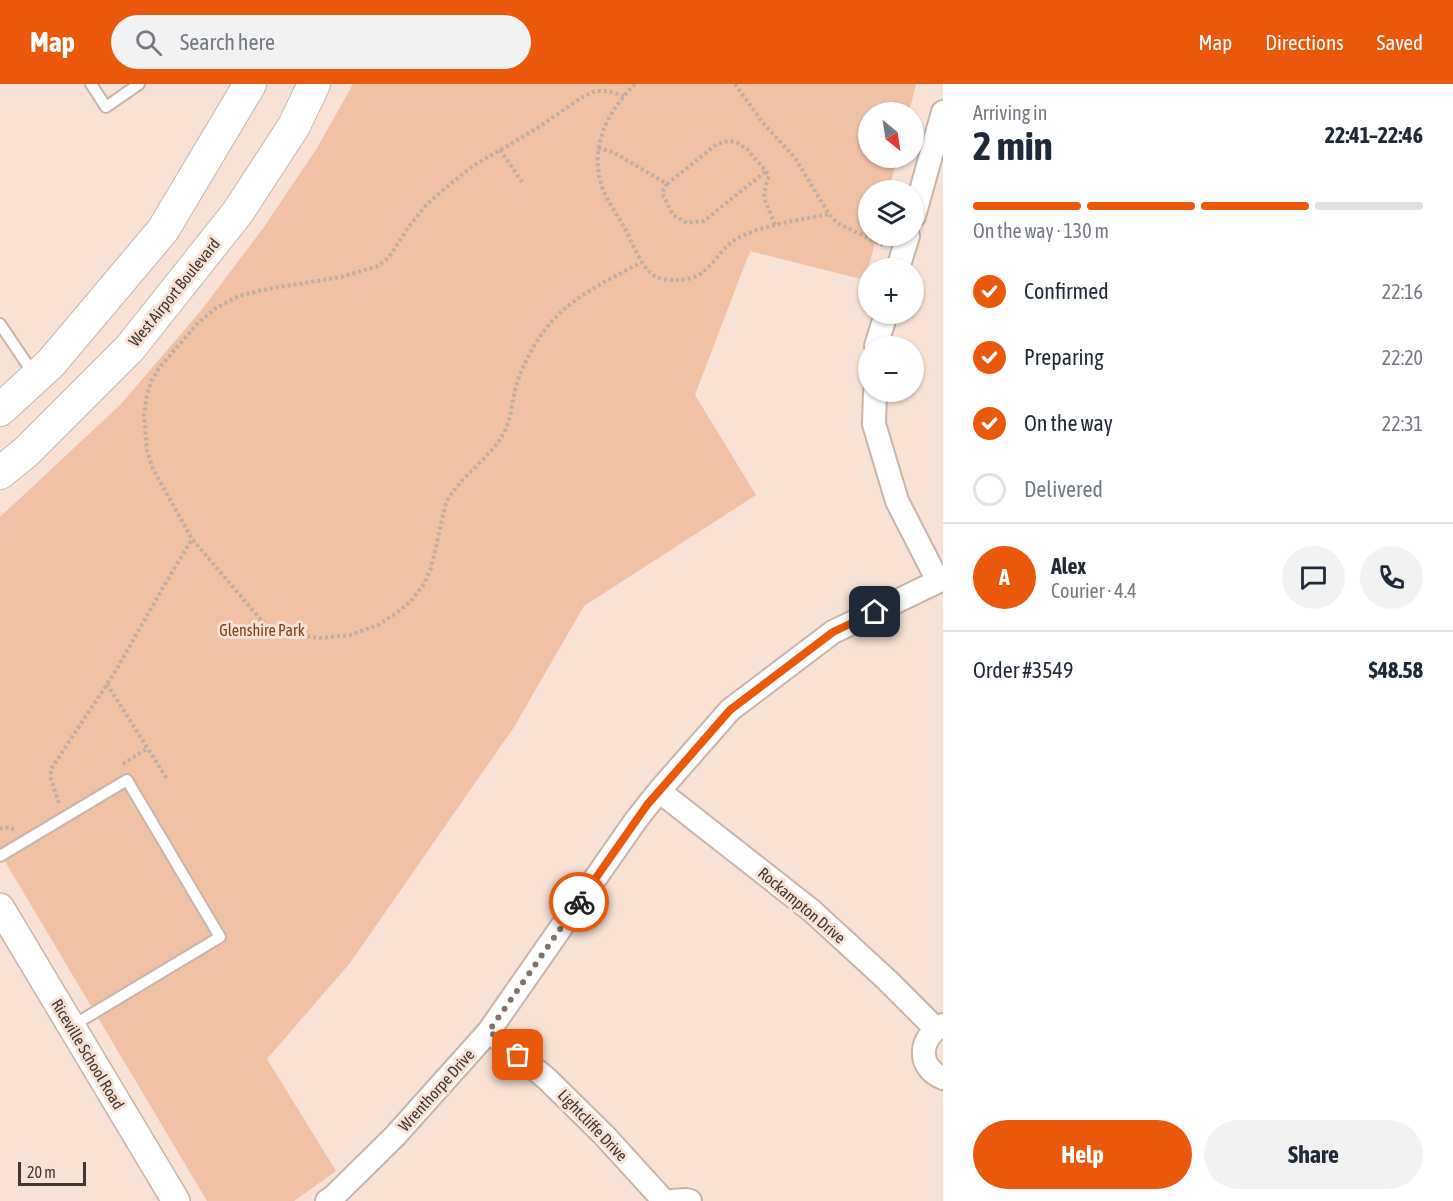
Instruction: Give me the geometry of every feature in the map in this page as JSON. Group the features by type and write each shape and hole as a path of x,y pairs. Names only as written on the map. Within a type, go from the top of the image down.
{"main road":[{"path":"0,410 51,363 163,230 250,84"},
{"name":"West Airport Boulevard","path":"0,474 26,452 130,348 238,212 294,126 314,84"}],"street":[{"path":"924,180 943,112"},
{"path":"875,402 874,424 897,501 941,580"},
{"name":"Wrenthorpe Drive","path":"327,1201 395,1136 489,1031 636,820 730,710 833,632 941,580"},
{"name":"Rockampton Drive","path":"659,791 812,910 939,1027 929,1036 924,1054 926,1064 943,1078"},
{"name":"Riceville School Road","path":"0,907 176,1201"},
{"name":"Lightcliffe Drive","path":"489,1031 547,1079 604,1135 664,1201"},
{"path":"672,1201 690,1201"}],"lane":[{"path":"91,84 106,107 139,84"},
{"path":"0,324 36,377"},
{"path":"0,856 127,780 220,937 71,1026"}],"path":[{"path":"635,84 605,124 598,148 598,172 604,192 642,262 652,275 667,280 683,280 698,275 712,265 738,237 776,225 829,214"},
{"path":"735,84 763,123 795,158 829,214 837,223 903,253"},
{"path":"624,96 608,91 595,92 582,98 536,129 473,166 426,205 389,257 378,266 341,277 262,290 239,296 216,308 198,323 159,368 152,380 147,394 144,416 147,450 153,469 192,539 268,628 289,634 321,638 350,635 378,625 411,601 423,584 431,568 446,503 451,494 493,450 503,434 508,422 516,384 530,354 548,326 567,307 593,289 642,262"},
{"path":"766,171 704,221 687,223 673,215 662,193 667,184 717,144 728,141 736,142 747,149 766,171 769,175 764,193 776,225"},
{"path":"598,148 614,152 667,184"},
{"path":"500,150 523,183"},
{"path":"70,814 59,804 51,779 51,769 115,672 192,539"},
{"path":"107,684 167,779"}],"green space":[{"name":"Glenshire Park","path":"353,84 916,84 912,102 858,102 858,168 894,168 892,180 858,180 858,246 874,246 871,258 858,258 858,278 750,251 695,395 756,495 584,606 514,727 350,963 267,1059 336,1171 294,1201 207,1201 0,853 0,517 120,405 200,312 264,227 317,148"}],"way so far":[{"path":"518,1055 489,1031 579,902"}],"route":[{"path":"579,902 647,805 730,710 833,632 875,612"}]}
